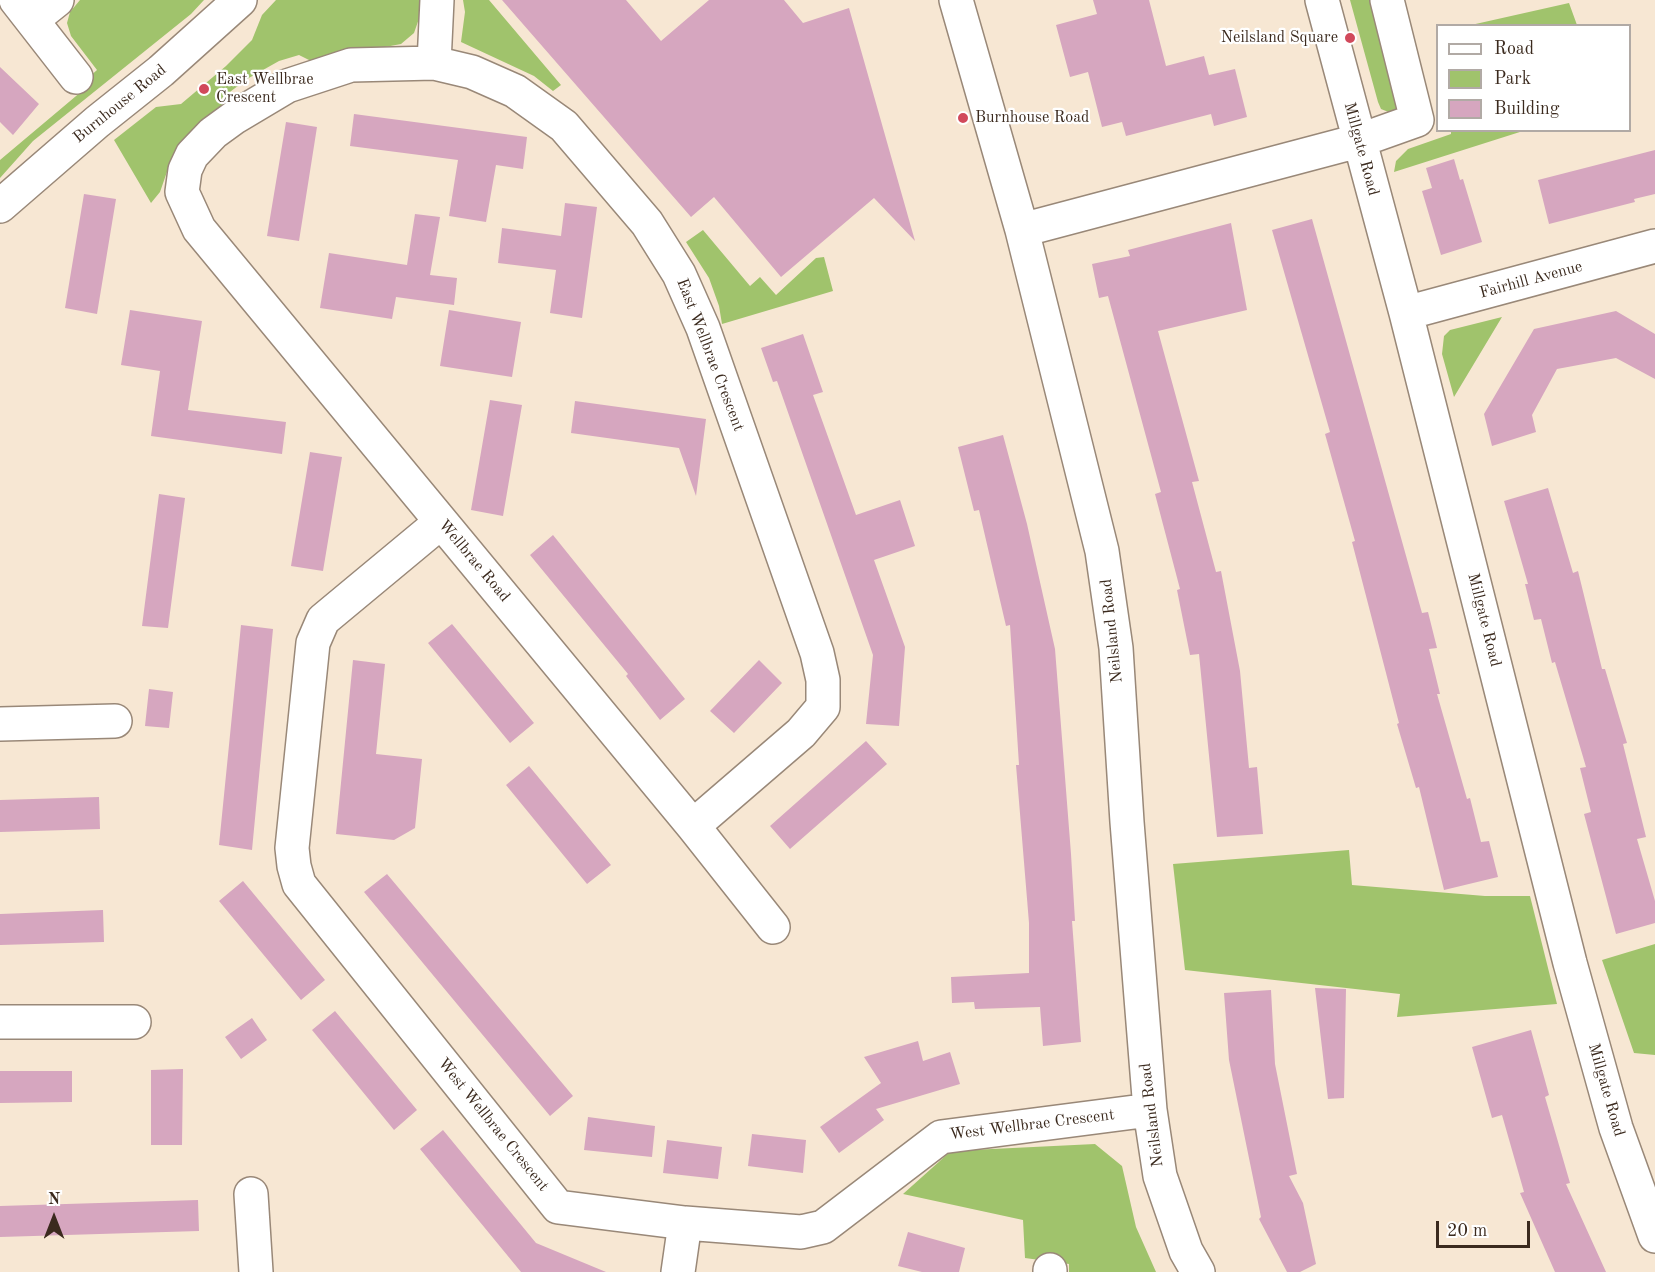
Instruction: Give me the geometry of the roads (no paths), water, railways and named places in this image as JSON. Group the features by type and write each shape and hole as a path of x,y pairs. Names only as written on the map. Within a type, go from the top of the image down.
{"street":[{"name":"Burnhouse Road","path":"0,206 161,71 240,0"},
{"path":"434,63 437,0"},
{"name":"Neilsland Road","path":"956,0 1022,230 1104,562 1116,648 1127,822 1150,1110 1160,1176 1186,1251 1198,1272"},
{"name":"Millgate Road","path":"1322,0 1406,313 1570,963 1616,1128 1655,1236"},
{"path":"1022,230 1358,141 1417,120 1387,0"},
{"path":"35,7 76,76"},
{"name":"East Wellbrae Crescent","path":"182,192 185,170 192,155 213,133 287,86 351,65 434,63 472,72 515,91 564,126 647,224 679,274 703,328 817,653 824,680 823,707 801,733 693,826"},
{"name":"Wellbrae Road","path":"182,192 199,229 693,826 773,927"},
{"name":"Fairhill Avenue","path":"1406,313 1655,246"},
{"name":"West Wellbrae Crescent","path":"441,522 323,620 313,643 292,848 299,884 558,1207 685,1223 801,1232 824,1227 941,1137 1150,1110"},
{"path":"0,724 115,721"},
{"path":"0,1022 134,1022"},
{"path":"251,1194 256,1272"},
{"path":"678,1272 685,1223"}],"place":[{"name":"Neilsland Square","path":"1350,38"},
{"name":"East Wellbrae Crescent","path":"204,89"},
{"name":"Burnhouse Road","path":"963,118"}]}
